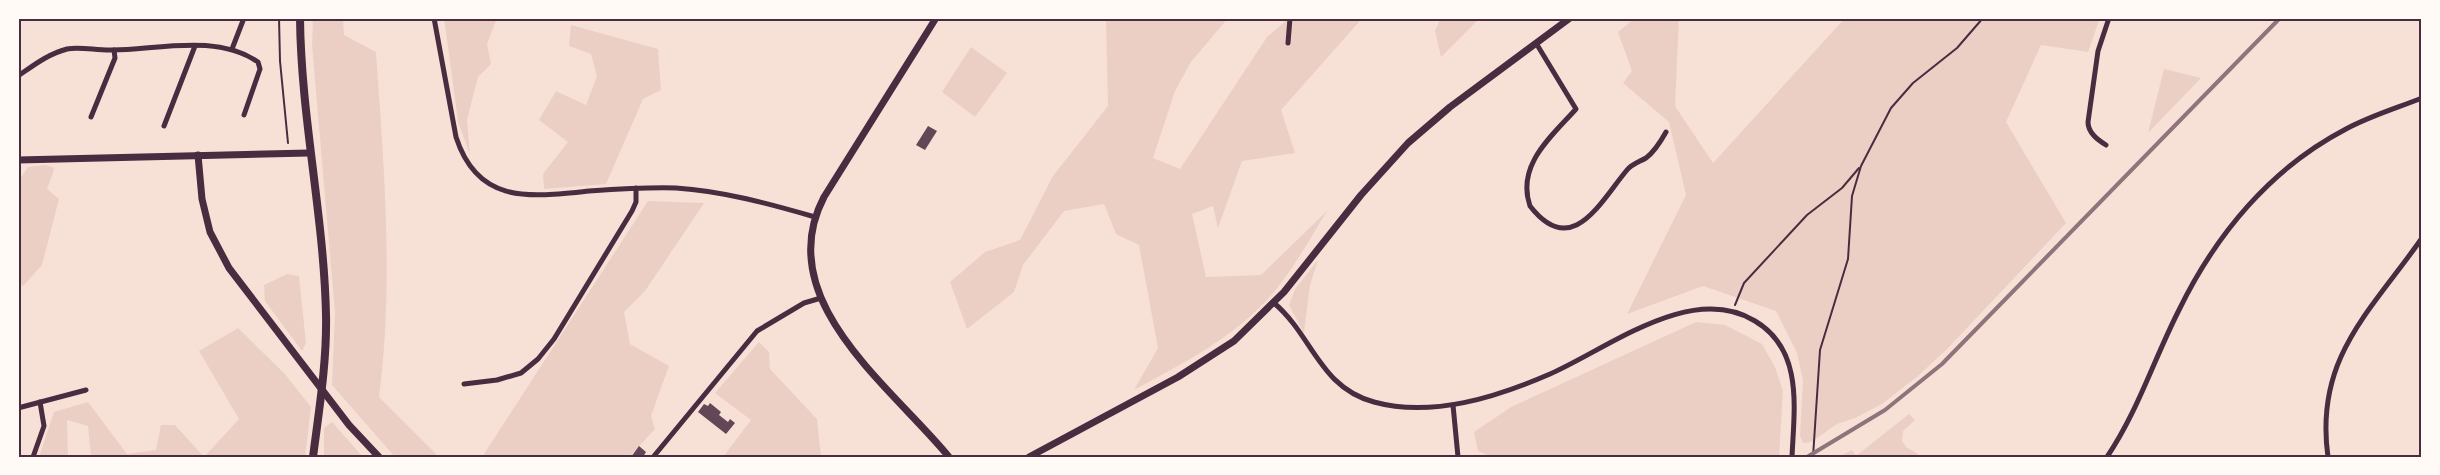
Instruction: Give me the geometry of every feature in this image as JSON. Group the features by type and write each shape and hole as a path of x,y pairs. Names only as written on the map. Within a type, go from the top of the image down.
{"main road":[{"path":"300,18 300,54 326,315 314,457"}],"street":[{"path":"232,49 244,18"},
{"path":"434,18 456,137 462,155 482,180 508,192 524,196 636,188 676,188 752,200 815,217"},
{"path":"936,18 831,185 815,217 811,255 821,298 835,327 949,457"},
{"path":"1288,43 1290,18"},
{"path":"1029,457 1205,361 1247,329 1274,303 1362,195 1408,143 1450,107 1570,18"},
{"path":"2106,145 2093,134 2088,127 2088,122 2098,51 2109,18"},
{"path":"1536,43 1576,109 1534,159 1527,180 1530,206 1548,223 1565,229 1583,223 1592,216 1629,168 1647,157 1666,132"},
{"path":"164,126 195,46"},
{"path":"18,76 50,54 70,48 114,50 195,46 232,49 258,62 260,69 244,115"},
{"path":"91,117 115,58 114,50"},
{"path":"2107,457 2136,408 2178,310 2202,265 2250,203 2290,165 2318,145 2368,118 2422,98"},
{"path":"18,160 309,153"},
{"path":"198,155 206,219 215,245 245,290 294,354 349,425 379,457"},
{"path":"464,384 521,374 538,359 554,339 632,211 636,202 636,188"},
{"path":"2328,457 2325,418 2340,356 2352,332 2373,301 2422,238"},
{"path":"654,456 757,331 804,303 821,298"},
{"path":"1274,303 1293,322 1329,375 1354,395 1375,402 1422,408 1453,405 1541,378 1655,322 1679,313 1707,308 1733,311 1750,318 1768,331 1787,357 1795,403 1792,457"},
{"path":"18,408 86,390"},
{"path":"33,457 44,426 40,402"},
{"path":"1453,405 1458,457"}],"path":[{"path":"279,18 281,72 288,143"},
{"path":"1813,457 1820,350 1848,259 1852,196 1861,166 1891,108 1913,83 1957,48 1983,18"},
{"path":"1733,311 1744,283 1807,215 1842,188 1861,166"}],"shaded area":[{"path":"313,18 343,18 344,35 376,52 387,268 384,354 379,397 439,457 395,457 332,385 335,313 312,45"},
{"path":"444,18 497,18 487,44 491,64 478,77 467,120 470,155 458,121"},
{"path":"1106,18 1228,18 1191,62 1175,91 1153,158 1180,169 1267,37 1289,18 1359,18 1359,22 1281,110 1295,153 1242,161 1218,228 1213,206 1192,214 1206,277 1261,275 1328,210 1288,273 1270,296 1246,320 1216,343 1184,363 1134,390 1158,348 1139,245 1116,234 1104,204 1064,211 1023,265 1014,292 967,329 950,282 985,252 1020,240 1053,176 1108,106"},
{"path":"1441,18 1480,18 1441,57 1435,31"},
{"path":"1635,18 1679,18 1675,106 1713,163 1845,18 2100,18 2088,52 2041,45 2006,122 2066,223 1947,349 1918,376 1882,404 1855,418 1837,424 1811,442 1803,443 1800,436 1803,380 1797,353 1776,311 1703,286 1627,314 1686,195 1669,122 1623,83 1632,71 1618,32"},
{"path":"571,25 658,49 661,90 643,99 606,184 544,189 543,174 568,142 539,120 556,91 586,105 597,76 591,54 569,46"},
{"path":"971,47 1007,73 975,117 942,92"},
{"path":"2164,69 2201,78 2148,133"},
{"path":"45,165 53,167 54,170 47,189 59,199 42,265 23,286 18,282 18,182 28,167"},
{"path":"648,201 704,203 645,291 624,312 630,344 669,366 651,416 655,429 629,457 482,457"},
{"path":"1318,260 1310,285 1304,333 1289,305 1295,289"},
{"path":"287,274 299,276 306,343 302,351 265,301 264,285"},
{"path":"1696,322 1725,325 1762,344 1775,367 1783,391 1779,457 1493,457 1478,451 1474,432 1511,407"},
{"path":"238,328 284,373 311,407 305,457 204,457 239,419 199,351"},
{"path":"759,342 769,352 770,369 817,419 821,457 723,457 751,420 715,393"},
{"path":"88,402 127,454 156,450 161,425 175,425 204,457 91,457 88,426 67,420 68,457 39,457 54,412"},
{"path":"1909,414 1915,420 1903,431 1902,441 1906,447 1918,454 1918,457 1838,457 1852,450 1856,456"},
{"path":"332,422 363,457 324,457 324,428"}],"building":[{"path":"928,126 937,131 925,150 916,145"},
{"path":"710,403 721,412 719,415 728,422 730,419 735,423 726,434 698,412 704,404 708,406"},
{"path":"639,446 646,452 643,457 631,457"}],"railway":[{"path":"1807,457 1885,410 1942,364 2280,18"}]}
